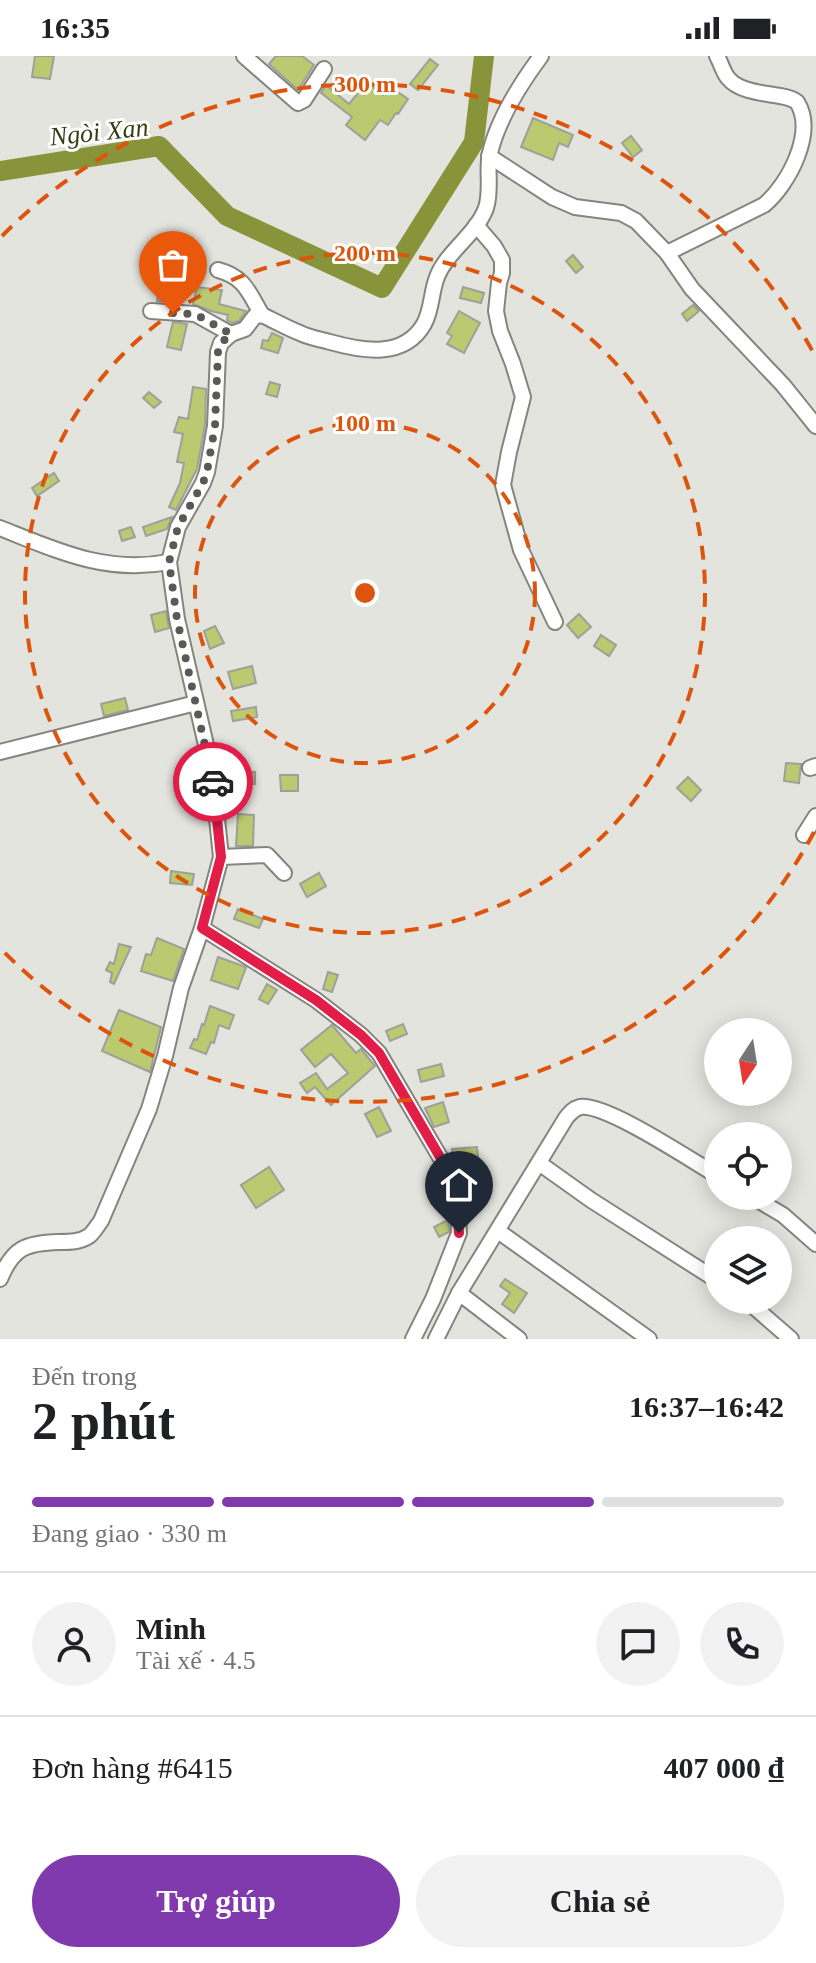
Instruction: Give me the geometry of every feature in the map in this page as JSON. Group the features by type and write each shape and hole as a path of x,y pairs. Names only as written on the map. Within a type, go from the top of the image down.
{"street":[{"path":"244,56 298,103 304,100 324,69"},
{"path":"218,270 231,274 242,283 262,315 304,335 376,350 397,347 411,340 424,325 437,277 444,264 476,225 487,203 489,156 512,99 541,56"},
{"path":"667,253 764,205 785,185 808,150 811,134 809,118 799,103 790,98 741,87 729,79 717,56"},
{"path":"489,156 552,197 575,207 621,213 636,221 667,253 692,289 783,385 816,426"},
{"path":"476,225 502,260 496,311 503,343 523,397 503,485 521,550 555,622"},
{"path":"151,311 195,314 231,334"},
{"path":"0,1279 7,1262 24,1248 76,1242 91,1235 101,1221 149,1109 181,988 202,928 221,857 212,771 177,619 169,562 178,527 207,472 215,426 221,343 231,334 245,329 255,316 262,315"},
{"path":"0,528 62,552 108,564 146,566 169,562"},
{"path":"0,752 196,703"},
{"path":"804,835 816,816"},
{"path":"221,857 267,855 284,873"},
{"path":"202,928 316,1000 361,1035 379,1053 447,1169 457,1197 459,1233 433,1299 413,1339"},
{"path":"436,1339 459,1293 573,1110 586,1107 613,1114 704,1168"},
{"path":"539,1163 704,1272"},
{"path":"775,1210 816,1244"},
{"path":"498,1231 649,1339"},
{"path":"459,1293 519,1339"},
{"path":"762,1314 791,1339"}],"building":[{"path":"35,56 54,56 50,79 32,77"},
{"path":"276,56 302,56 314,65 298,90 269,64"},
{"path":"430,59 438,65 418,90 410,84"},
{"path":"367,82 383,95 389,86 408,99 388,125 380,120 365,140 346,125 352,117 321,93 326,85 349,104"},
{"path":"533,118 573,135 568,147 559,143 553,160 521,147"},
{"path":"631,136 642,150 633,157 622,143"},
{"path":"573,255 583,267 576,273 566,261"},
{"path":"159,287 176,290 173,302 157,301"},
{"path":"197,287 222,290 219,304 246,311 239,321 232,323 227,320 228,315 193,304"},
{"path":"463,287 484,293 481,303 460,298"},
{"path":"693,305 699,311 687,321 682,314"},
{"path":"459,311 480,323 464,353 447,344 452,336 447,333"},
{"path":"173,322 187,324 181,350 167,347"},
{"path":"272,333 283,338 278,353 261,348 263,340 268,341"},
{"path":"270,382 280,385 277,397 266,394"},
{"path":"193,387 206,389 205,425 197,469 176,510 169,507 180,483 184,463 177,462 183,434 174,432 179,417 188,419"},
{"path":"149,392 161,402 154,408 143,398"},
{"path":"54,473 59,481 37,496 32,488"},
{"path":"172,517 167,529 146,536 143,527"},
{"path":"131,527 135,537 122,541 119,531"},
{"path":"166,611 169,628 155,632 151,615"},
{"path":"579,614 591,627 578,638 567,625"},
{"path":"215,626 224,643 210,649 204,631"},
{"path":"601,635 616,645 609,656 594,646"},
{"path":"252,666 256,683 233,689 228,672"},
{"path":"125,698 128,710 104,716 101,704"},
{"path":"256,707 257,717 233,721 231,711"},
{"path":"786,763 801,764 799,783 784,781"},
{"path":"232,772 255,772 255,784 232,784"},
{"path":"280,775 298,775 298,791 281,791"},
{"path":"688,777 701,790 691,801 677,788"},
{"path":"188,778 198,778 198,794 187,793"},
{"path":"238,814 254,815 253,846 236,846"},
{"path":"171,871 194,874 192,885 170,883"},
{"path":"319,873 326,886 307,897 300,884"},
{"path":"238,909 263,919 259,928 234,919"},
{"path":"157,938 184,949 173,981 141,971 146,954 151,955"},
{"path":"119,944 131,947 114,984 110,982 112,973 106,970 110,962 114,964"},
{"path":"218,957 246,967 238,989 211,980"},
{"path":"328,972 338,975 332,992 323,989"},
{"path":"267,984 277,990 268,1004 259,999"},
{"path":"210,1006 234,1015 229,1029 219,1025 214,1043 211,1042 206,1054 190,1048 194,1039 197,1040"},
{"path":"119,1010 161,1027 150,1072 102,1051"},
{"path":"403,1024 407,1034 390,1041 386,1031"},
{"path":"332,1025 356,1053 361,1049 375,1066 331,1105 315,1087 307,1093 300,1083 316,1073 327,1089 348,1073 331,1054 315,1067 301,1050"},
{"path":"441,1064 444,1076 421,1082 418,1070"},
{"path":"443,1102 449,1122 434,1127 425,1108"},
{"path":"379,1107 391,1131 377,1137 365,1114"},
{"path":"477,1147 478,1157 453,1160 452,1149"},
{"path":"269,1167 284,1190 256,1208 241,1185"},
{"path":"448,1220 449,1232 439,1237 434,1227"},
{"path":"505,1279 527,1293 514,1313 502,1304 510,1293 500,1286"}],"waterway":[{"name":"Ngòi Xan","path":"0,171 159,146 227,216 382,288 474,142 484,56"}],"way so far":[{"path":"173,313 202,316 231,334 221,343 218,352 215,426 207,472 178,527 169,562 177,619 213,782"}],"route":[{"path":"213,782 221,857 202,928 316,1000 379,1053 447,1169 457,1197 459,1233"}]}
